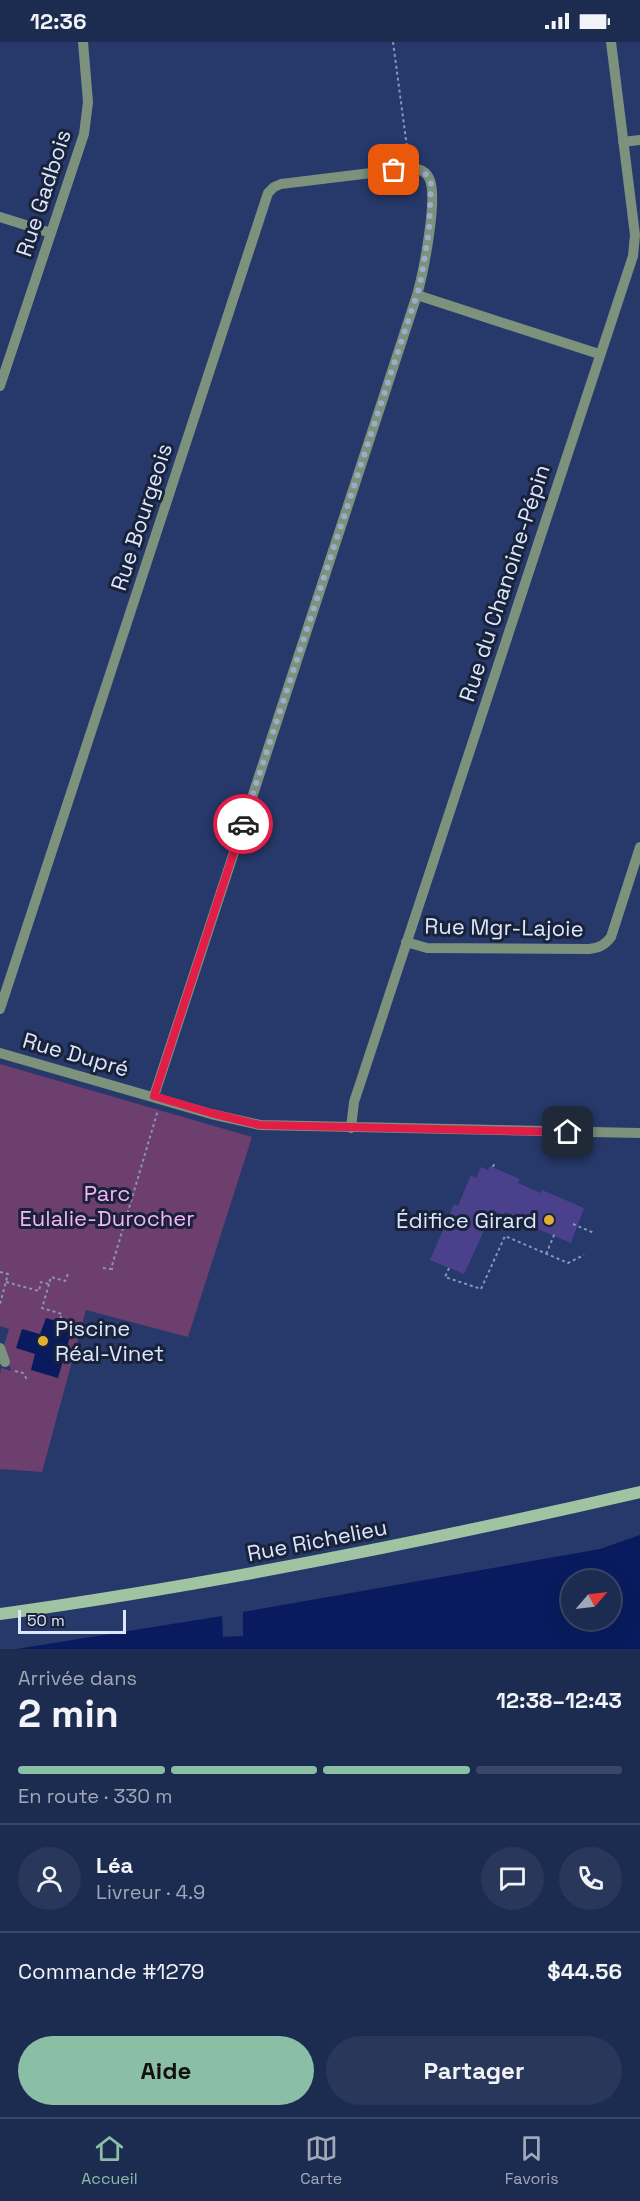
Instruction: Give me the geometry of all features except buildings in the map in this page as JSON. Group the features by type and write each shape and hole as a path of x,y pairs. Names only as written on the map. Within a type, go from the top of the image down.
{"main road":[{"name":"Rue Richelieu","path":"0,1614 247,1575 410,1544 640,1492"}],"street":[{"name":"Rue Gadbois","path":"0,386 86,123 88,91 83,42"},
{"name":"Rue du Chanoine-Pépin","path":"351,1128 354,1102 631,262 635,242 611,42"},
{"path":"623,142 640,140"},
{"name":"Rue Bourgeois","path":"0,1009 268,193 281,184 412,169 419,169 426,173 431,183 430,219 417,295"},
{"path":"0,217 51,233"},
{"path":"154,1096 417,295 599,354"},
{"name":"Rue Mgr-Lajoie","path":"406,942 427,948 598,948 611,937 640,847"},
{"name":"Rue Dupré","path":"0,1053 260,1125 640,1133"},
{"path":"0,1348 6,1365"}],"path":[{"path":"393,42 408,157"},
{"path":"103,1268 112,1269 159,1109"},
{"path":"151,1133 156,1134"},
{"path":"493,1167 495,1162"},
{"path":"573,1224 594,1233"},
{"path":"546,1254 555,1233"},
{"path":"449,1268 445,1277 481,1289 505,1236 568,1263 584,1255"},
{"path":"0,1272 8,1274 0,1303"},
{"path":"59,1322 62,1314 42,1308 51,1277 65,1281 68,1274"},
{"path":"6,1282 39,1292 41,1282 49,1284"},
{"path":"6,1365 23,1373 28,1381"}],"green space":[{"name":"Parc Eulalie-Durocher","path":"0,1064 252,1137 188,1337 86,1310 42,1472 0,1469 0,1375 1,1368 11,1371 4,1345 9,1329 0,1326"}],"shaded area":[{"name":"Piscine Réal-Vinet","path":"46,1318 73,1326 58,1378 31,1370 35,1354 16,1348 22,1329 40,1334"},
{"path":"640,1535 640,1649 16,1649 222,1616 223,1637 243,1636 243,1612 600,1549"}],"way so far":[{"path":"243,824 420,285 429,231 431,183 426,173 419,169 394,170"}],"place":[{"name":"Édifice Girard","path":"549,1220"},
{"name":"Piscine Réal-Vinet","path":"43,1341"}],"route":[{"path":"243,824 154,1096 260,1125 568,1132"}]}
